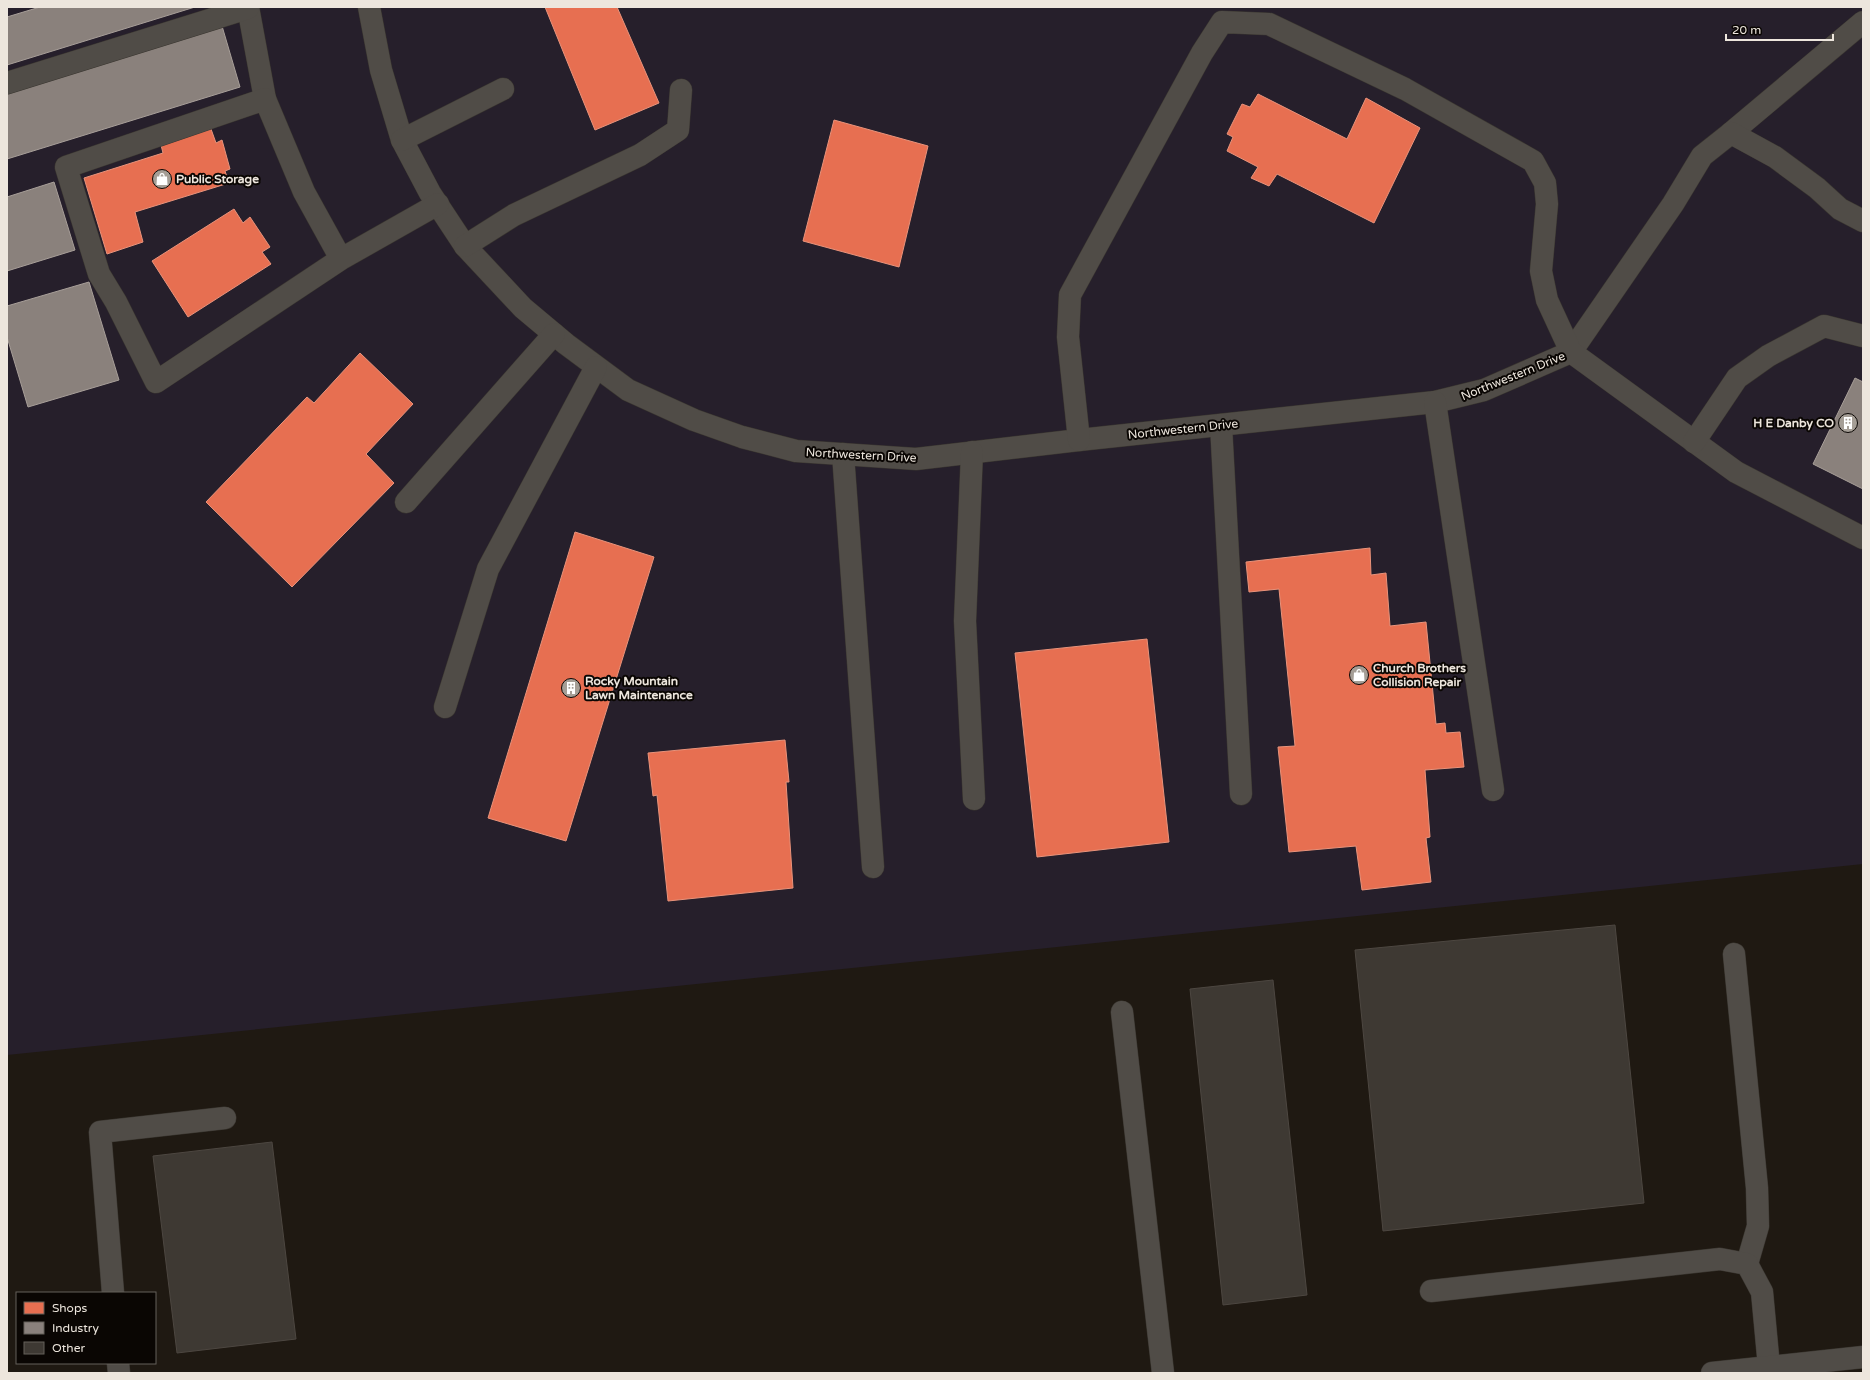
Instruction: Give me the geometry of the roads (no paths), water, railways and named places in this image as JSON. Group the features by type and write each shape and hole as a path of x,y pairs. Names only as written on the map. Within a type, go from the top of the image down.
{"street":[{"path":"7,83 248,7 265,99 304,192 341,259"},
{"name":"Northwestern Drive","path":"369,7 381,70 402,140 438,204 465,246 523,308 596,367 628,390 694,420 742,437 796,451 916,459 1435,402 1484,390 1571,352"},
{"path":"1079,440 1068,337 1070,295 1202,53 1222,22 1270,24 1405,89 1532,161 1545,183 1547,204 1540,271 1547,300 1571,352 1736,472 1863,538"},
{"path":"1571,352 1673,204 1702,156 1863,22"},
{"path":"402,140 503,89"},
{"path":"465,246 514,215 640,155 678,130 681,90"},
{"path":"265,99 66,167 99,274 116,302 156,382 341,259 438,204"},
{"path":"1731,133 1775,157 1817,188 1840,209 1863,221"},
{"path":"1694,442 1737,378 1768,356 1824,326 1863,336"},
{"path":"406,502 554,334"},
{"path":"445,707 488,569 596,367"},
{"path":"1435,402 1493,790"},
{"path":"1221,425 1241,794"},
{"path":"972,452 965,621 974,799"},
{"path":"843,454 873,867"},
{"path":"1734,954 1757,1188 1758,1226 1747,1264 1762,1292 1769,1367"},
{"path":"1122,1012 1163,1373"},
{"path":"113,1292 100,1132 225,1118"},
{"path":"1431,1291 1720,1259 1747,1264"},
{"path":"1712,1373 1863,1357"}],"place":[{"name":"Public Storage","path":"162,179"},
{"name":"H E Danby CO","path":"1848,423"},
{"name":"Church Brothers Collision Repair","path":"1359,675"},
{"name":"Rocky Mountain Lawn Maintenance","path":"571,688"}]}
